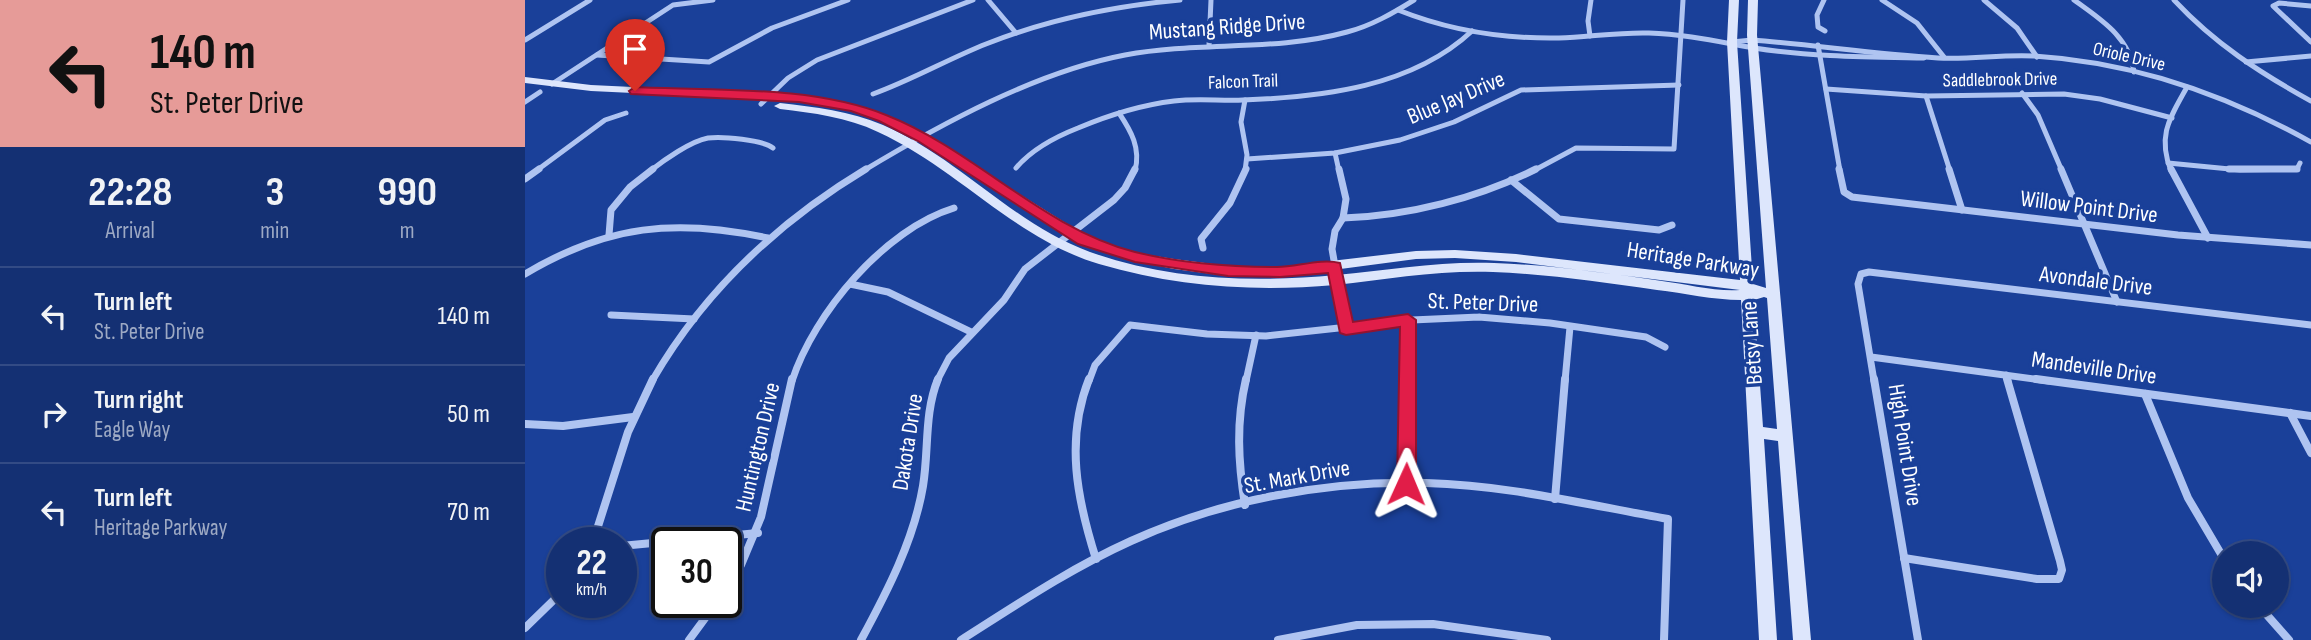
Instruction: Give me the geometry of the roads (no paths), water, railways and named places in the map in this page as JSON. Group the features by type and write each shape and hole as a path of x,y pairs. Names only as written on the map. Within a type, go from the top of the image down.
{"main road":[{"name":"Betsy Lane","path":"1734,0 1732,42 1768,640"},
{"name":"Betsy Lane","path":"1753,0 1752,44 1802,640"},
{"name":"Heritage Parkway","path":"525,80 765,100 819,110 870,124 909,145 1057,242 1129,268 1201,281 1262,284 1336,273"},
{"name":"Heritage Parkway","path":"525,90 765,100 799,98 854,108 883,118 922,138 1083,240 1135,257 1174,264 1254,272 1336,273 1497,267 1773,295"},
{"path":"1755,432 1784,436"}],"street":[{"path":"525,40 590,0"},
{"path":"552,84 673,5 713,0"},
{"path":"597,54 709,62 772,28 848,0"},
{"path":"765,100 788,78 817,60 973,0"},
{"path":"988,0 1016,33"},
{"path":"873,94 961,54 1016,33 1091,13 1180,0"},
{"path":"1209,45 1211,0"},
{"name":"Mustang Ridge Drive","path":"599,527 633,417 663,363 694,318 768,238 844,182 994,101 1071,69 1150,50 1209,45 1270,46 1317,41 1360,29 1413,0"},
{"path":"1590,36 1588,20 1591,0"},
{"path":"1343,218 1377,218 1464,197 1511,180 1576,148 1674,149 1683,0"},
{"path":"1824,0 1817,21 1818,27 1825,32"},
{"path":"1882,0 1914,18 1930,35 1944,57"},
{"path":"1984,0 2017,28 2038,57"},
{"path":"2074,0 2121,41 2134,61 2134,72"},
{"path":"2174,0 2203,29 2245,62 2311,101"},
{"path":"2311,6 2273,6 2311,42"},
{"name":"Oriole Drive","path":"1398,10 1424,21 1472,31 1534,38 1635,32 1680,35 1820,54 1888,59 2038,57 2134,72 2187,87 2256,114 2310,140"},
{"name":"Falcon Trail","path":"1016,168 1023,158 1094,120 1177,100 1245,100 1345,90 1390,78 1449,52 1472,31"},
{"name":"Oriole Drive","path":"1752,44 1818,45 1927,57"},
{"path":"1818,45 1826,89"},
{"path":"2245,62 2311,56"},
{"name":"Blue Jay Drive","path":"1247,159 1335,153 1411,137 1454,122 1521,90 1679,85"},
{"path":"2187,87 2164,137 2168,163 2208,238"},
{"name":"Saddlebrook Drive","path":"1826,89 1926,96 2022,93 2091,97 2172,118"},
{"name":"Willow Point Drive","path":"1826,89 1843,189 1847,195 2208,238 2311,245"},
{"path":"525,102 540,92"},
{"path":"2022,93 2035,110 2116,302"},
{"path":"1926,96 1962,210"},
{"path":"1203,248 1201,239 1221,217 1237,191 1247,159 1241,120 1245,100"},
{"path":"525,179 605,120 625,113"},
{"name":"Dakota Drive","path":"861,640 883,600 913,520 923,486 927,427 935,388 946,360 1000,304 1025,269 1115,199 1133,178 1139,155 1133,135 1119,113"},
{"path":"609,235 611,211 630,187 665,159 708,138 765,142 773,148"},
{"path":"1335,153 1346,199 1343,218 1335,231 1332,249 1346,329"},
{"path":"2168,163 2257,171 2297,169 2300,163"},
{"path":"1511,180 1559,219 1659,230 1672,225"},
{"name":"Huntington Drive","path":"742,562 758,533 788,391 810,338 849,284 905,232 930,214 954,208"},
{"path":"525,274 609,235 650,227 693,225 730,228 768,238"},
{"name":"High Point Drive","path":"1877,274 1864,273 1857,279 1918,640"},
{"name":"Avondale Drive","path":"1877,274 2311,325"},
{"path":"849,284 888,292 971,332"},
{"path":"611,315 694,318"},
{"name":"St. Peter Drive","path":"1096,559 1080,508 1075,470 1081,400 1095,365 1130,325 1190,332 1256,335 1346,329 1408,320 1455,317 1508,319 1646,337 1665,347"},
{"path":"1406,484 1408,320"},
{"path":"1555,499 1570,327"},
{"path":"1245,505 1238,461 1239,410 1256,335"},
{"name":"Mandeville Drive","path":"1871,357 2311,416"},
{"path":"1904,558 2037,579 2059,579 2061,570 2006,375"},
{"path":"2145,394 2188,498 2213,541"},
{"path":"2290,414 2311,453"},
{"path":"525,424 563,426 633,417"},
{"name":"St. Mark Drive","path":"961,640 1049,584 1133,540 1204,516 1277,497 1355,485 1406,484 1487,488 1668,519 1664,640"},
{"path":"637,544 758,533"},
{"path":"525,628 546,608"},
{"path":"689,640 705,618"},
{"path":"2270,618 2289,640"},
{"path":"1278,640 1357,625 1433,624 1547,640"}]}
